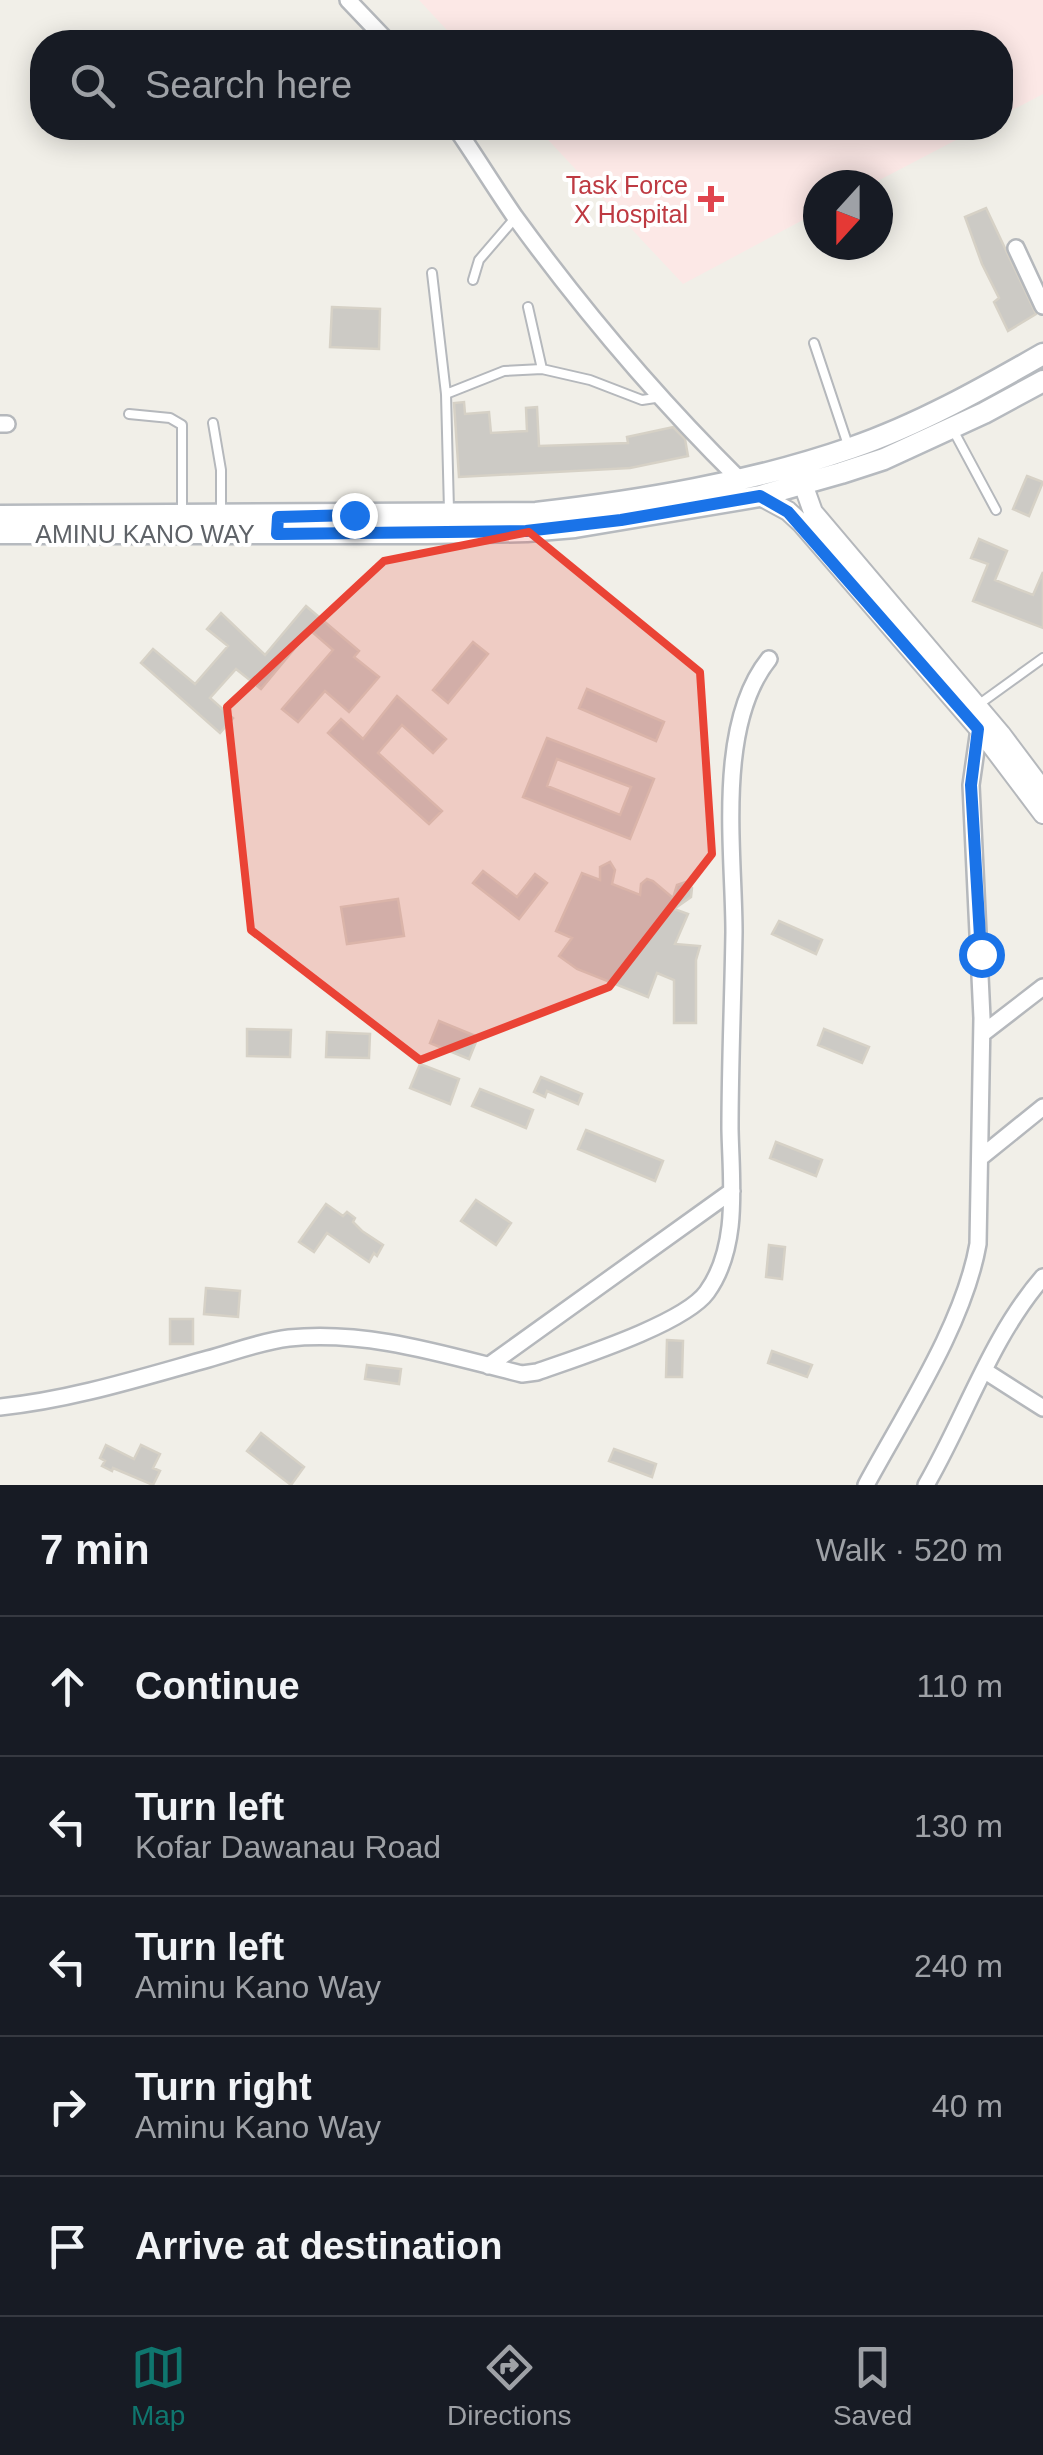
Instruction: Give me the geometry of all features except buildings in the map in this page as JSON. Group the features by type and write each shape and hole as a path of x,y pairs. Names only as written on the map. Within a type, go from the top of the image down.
{"main road":[{"name":"AMINU KANO WAY","path":"0,533 277,525 570,509 738,480 849,448 986,387 1043,354"},
{"name":"AMINU KANO WAY","path":"0,516 221,516 277,525 526,531 621,520 760,496 884,458 1043,382"}],"street":[{"path":"348,0 377,30"},
{"path":"464,140 516,217 584,305 738,480"},
{"path":"1016,248 1043,306"},
{"path":"802,484 813,512 1043,790"},
{"path":"760,496 802,524 978,729 1043,814"},
{"path":"0,1407 112,1386 284,1338 325,1335 381,1340 522,1374 537,1372 672,1317 699,1300 715,1277 730,1230 730,781 745,710 755,679 769,659"},
{"path":"866,1485 953,1322 978,1244 982,1034 971,785 978,729"},
{"path":"982,1034 1043,987"},
{"path":"980,1158 1043,1107"},
{"path":"488,1366 732,1192"},
{"path":"926,1485 953,1440 1015,1310 1043,1277"},
{"path":"985,1371 1043,1408"}],"lane":[{"path":"473,280 479,260 516,217"},
{"path":"432,273 446,394 450,514"},
{"path":"528,308 542,368"},
{"path":"814,343 849,448"},
{"path":"446,394 504,370 542,368 590,380 636,398 662,397"},
{"path":"129,414 170,418 182,425 182,516"},
{"path":"213,423 221,470 221,516"},
{"path":"952,428 996,510"},
{"path":"977,706 1043,658"}],"highlighted area":[{"path":"529,532 700,672 712,854 609,987 420,1060 251,930 227,707 384,561"}],"shaded area":[{"path":"419,0 1043,0 1043,94 1013,110 1013,30 447,30"},
{"name":"Task Force X Hospital","path":"548,140 956,140 893,173 803,170 803,220 683,284"}],"place":[{"name":"Task Force X Hospital","path":"711,199"}],"route":[{"path":"354,515 278,517 277,534 526,531 621,520 760,496 788,512 978,729 971,785 981,954"}]}
